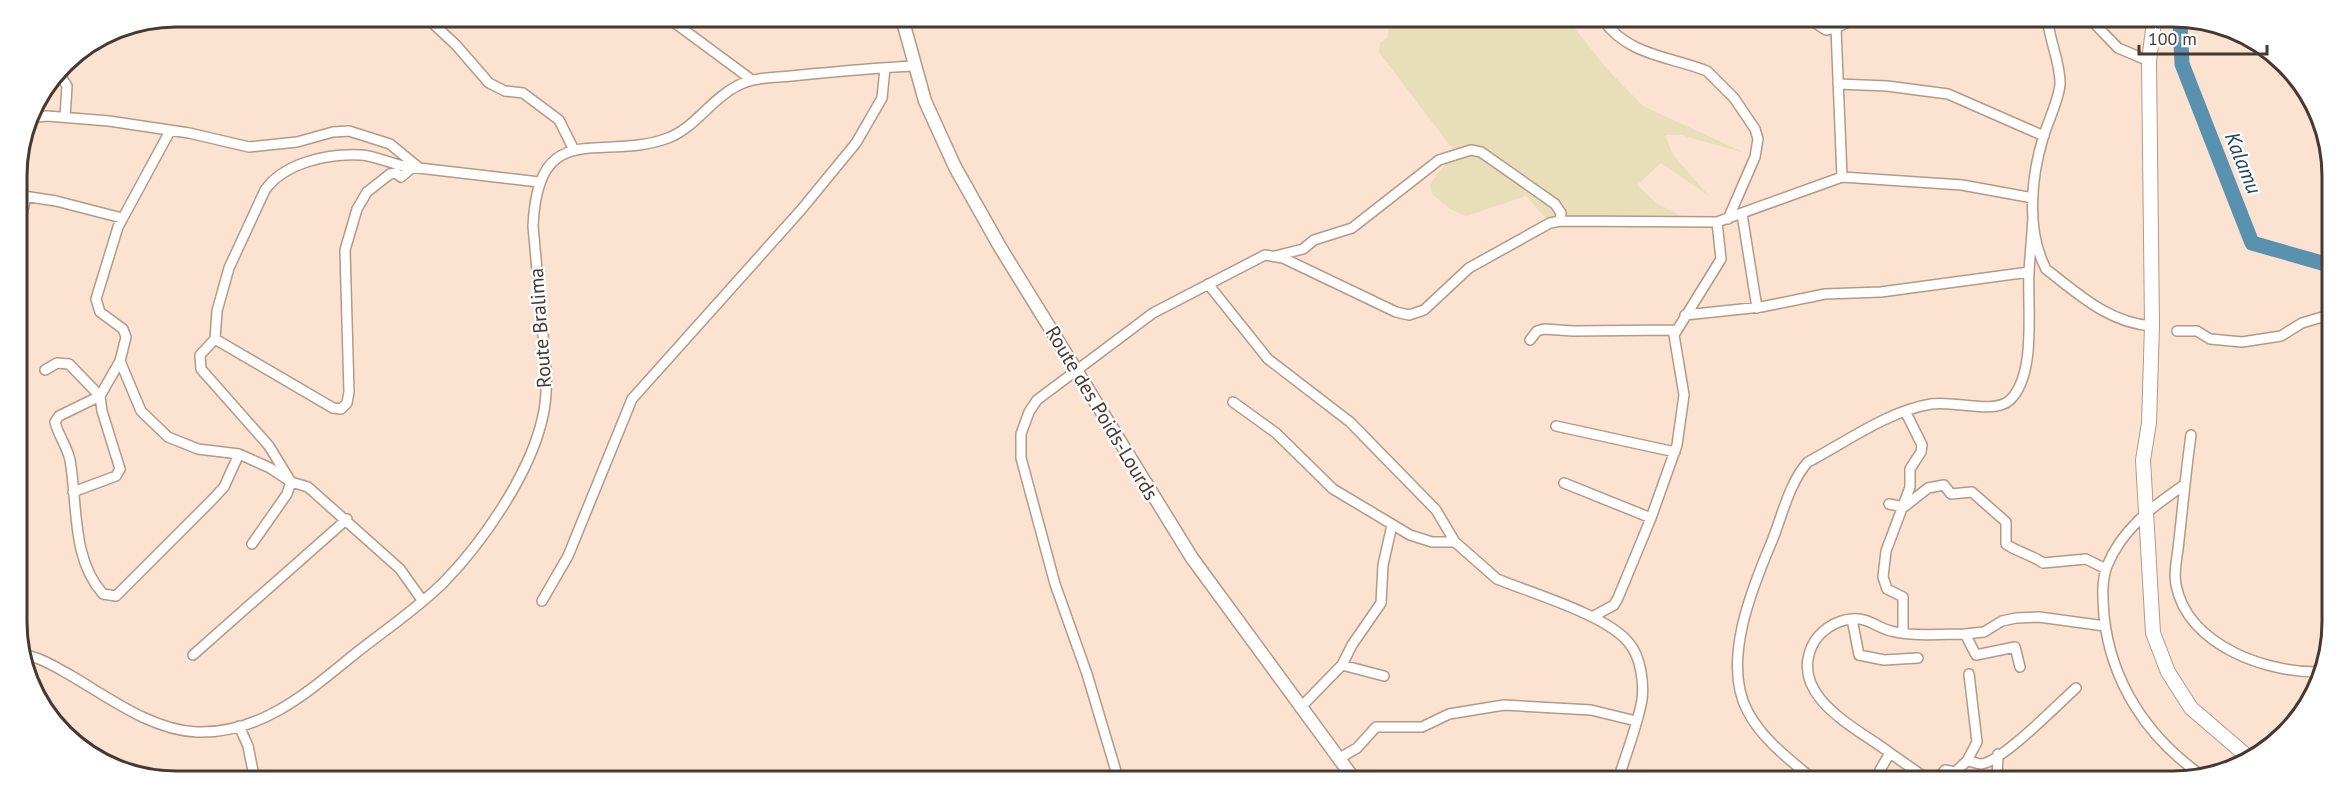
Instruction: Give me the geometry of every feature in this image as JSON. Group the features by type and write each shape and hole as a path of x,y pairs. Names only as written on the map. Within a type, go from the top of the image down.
{"main road":[{"path":"2153,27 2149,61 2152,326 2149,423 2144,460 2153,633 2168,672 2191,708 2244,753"}],"street":[{"path":"437,27 456,45 489,83 505,91 526,95 560,120 574,150"},
{"path":"680,27 752,80"},
{"name":"Route des Poids-Lourds","path":"904,27 925,101 955,167 1000,247 1192,558 1348,771"},
{"path":"1608,27 1640,51 1707,71 1716,76 1747,115 1755,129 1758,147 1728,219"},
{"path":"1821,27 1826,30 1836,28 1842,177"},
{"path":"1803,771 1775,747 1749,714 1737,671 1740,632 1769,548 1803,468 1808,462 1905,411 1951,402 1994,408 2009,401 2025,371 2033,198 2044,136 2060,82 2049,27"},
{"path":"2098,27 2118,48 2149,61"},
{"path":"252,544 287,494 291,482 269,446 201,369 200,355 215,339 217,311 229,268 273,179 285,169 332,157 361,155 416,167 539,182 550,166 584,146 638,146 672,136 725,93 752,80 914,66"},
{"path":"542,601 568,556 632,399 801,210 856,143 882,98 885,68"},
{"path":"63,80 67,86 65,117"},
{"path":"1838,84 1887,86 1948,94 2044,136"},
{"path":"39,118 65,117 170,131 249,147 297,142 333,132 349,131 390,144 416,167"},
{"path":"170,131 122,218 111,244 96,299 100,312 124,333 125,344 120,361 100,396 55,419 56,428 68,450 83,558 96,587 103,594 116,596 224,487 240,454"},
{"path":"1275,256 1303,249 1314,240 1352,228 1439,160 1471,150 1481,152 1555,204 1561,213 1560,221"},
{"path":"215,339 333,408 341,409 347,403 349,392 345,250 357,209 367,192 390,174 396,173 401,177 416,167"},
{"path":"1116,771 1087,674 1054,585 1020,447 1021,434 1032,406 1138,323 1265,255 1275,256 1396,312 1409,315 1424,310 1469,268 1550,223 1560,221 1717,222 1842,177 1962,185 2033,198"},
{"name":"Route Bralima","path":"32,657 41,660 159,723 197,732 239,726 265,718 304,694 443,582 466,556 502,505 529,458 542,420 547,383 533,226 534,201 539,182"},
{"path":"27,197 56,201 122,218"},
{"path":"1742,214 1757,308"},
{"path":"2033,218 2040,258 2046,269 2112,317 2135,325 2152,326"},
{"path":"1592,617 1614,605 1618,598 1675,452 1684,395 1673,341 1675,330 1721,259 1717,222"},
{"path":"1685,315 1757,308 1825,294 1881,292 2029,273"},
{"path":"1208,284 1268,359 1334,407 1445,521 1455,542 1497,579 1592,617 1622,636 1634,650 1643,688 1636,722 1621,771"},
{"path":"2177,331 2198,331 2210,339 2248,341 2281,336 2302,322 2322,317"},
{"path":"1530,340 1537,330 1544,329 1675,330"},
{"path":"120,361 141,411 168,437 198,449 240,454 262,463 291,482 308,487 347,519 400,569 422,600"},
{"path":"45,370 57,363 69,364 100,396 102,411 120,469 117,476 73,492"},
{"path":"1233,402 1276,433 1333,489 1392,525 1422,540 1455,542"},
{"path":"1903,633 1903,597 1887,589 1883,578 1886,551 1910,487 1908,472 1922,445 1905,411"},
{"path":"1556,426 1675,452"},
{"path":"2191,435 2175,577 2181,600 2189,613 2213,638 2261,665 2313,672"},
{"path":"1564,483 1651,518"},
{"path":"1889,504 1904,507 1928,488 1944,484 1951,494 1972,492 2006,522 2008,546 2030,553 2043,563 2086,559 2106,569"},
{"path":"2184,485 2145,512 2125,535 2106,569 2103,600 2105,626 2118,677 2136,710 2175,754 2194,770"},
{"path":"193,655 347,519"},
{"path":"1300,708 1342,665 1352,645 1381,603 1383,565 1392,525"},
{"path":"1916,771 1840,718 1818,697 1810,685 1806,664 1815,640 1830,627 1852,619 1866,620 1885,630 1903,633 1965,634 1984,632 2002,621 2016,618 2045,617 2105,626"},
{"path":"1852,619 1859,655 1884,660 1918,658"},
{"path":"1965,634 1976,655 2015,647 2020,667"},
{"path":"1342,665 1383,676"},
{"path":"1956,771 1967,761 1977,742 1969,674"},
{"path":"1967,761 1981,764 2018,744 2031,728 2076,688"},
{"path":"1338,759 1357,748 1376,728 1422,727 1449,714 1504,705 1591,710 1636,722"},
{"path":"239,726 248,746 253,771"},
{"path":"1880,771 1890,753"},
{"path":"1997,771 1998,754"}],"sand":[{"path":"1389,27 1574,27 1608,70 1643,106 1745,153 1681,135 1665,135 1673,155 1709,196 1661,163 1637,185 1656,203 1697,224 1550,223 1526,196 1466,216 1450,209 1432,194 1430,184 1455,152 1379,52 1380,43 1387,38"}],"waterway":[{"name":"Kalamu","path":"2180,27 2182,64 2252,243 2322,263"}]}
